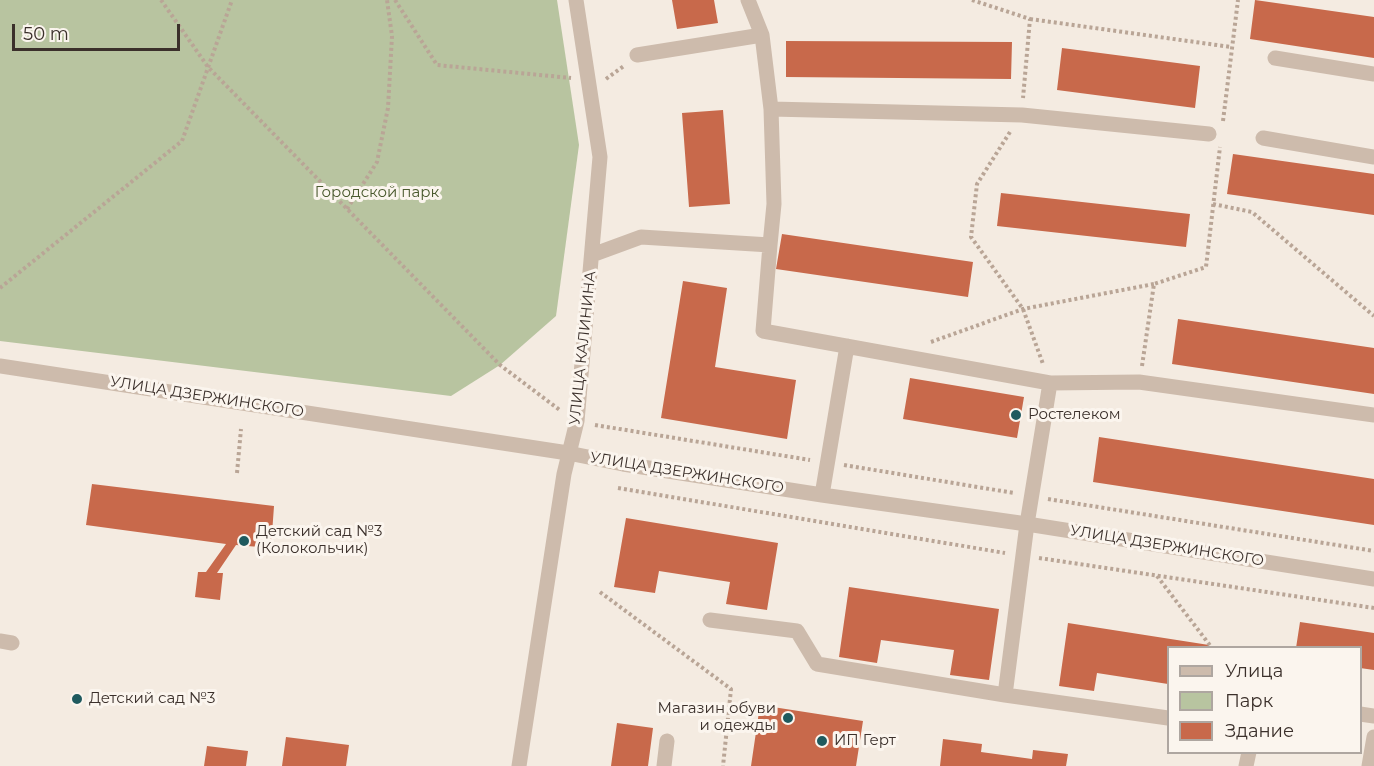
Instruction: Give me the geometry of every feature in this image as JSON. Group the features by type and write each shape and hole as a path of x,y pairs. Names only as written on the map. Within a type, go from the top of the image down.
{"street":[{"name":"УЛИЦА КАЛИНИНА","path":"519,766 568,453 577,421 600,157 576,0"},
{"path":"747,0 762,35 771,109 774,204 763,331 1050,383 1139,382 1374,415"},
{"path":"637,55 762,35"},
{"path":"1275,58 1374,74"},
{"path":"771,109 1022,115 1217,132"},
{"path":"1263,138 1374,157"},
{"path":"592,255 641,237 770,245"},
{"path":"822,495 847,346"},
{"name":"УЛИЦА ДЗЕРЖИНСКОГО","path":"0,366 1374,579"},
{"path":"1005,695 1027,524 1050,383"},
{"path":"711,620 797,631 817,664 1005,695 1167,718"},
{"path":"1370,766 1374,736"},
{"path":"664,766 667,741"}],"path":[{"path":"161,0 208,67 500,364 550,404 577,421 613,429 1374,551"},
{"path":"0,288 182,141 232,0"},
{"path":"347,209 377,162 388,108 392,36 387,0"},
{"path":"395,0 437,65 570,77 590,92 637,55"},
{"path":"972,0 1030,19 1231,47"},
{"path":"927,343 1023,309 1154,284 1206,267 1213,204 1217,132 1238,0"},
{"path":"1030,19 1022,115 977,184 971,237 1023,309 1050,383"},
{"path":"1213,204 1252,212 1374,316"},
{"path":"1139,382 1154,284"},
{"path":"237,472 241,429"},
{"path":"618,488 1023,556 1374,608"},
{"path":"1157,575 1210,646"},
{"path":"600,592 731,689 723,766"}],"green space":[{"name":"Городской парк","path":"0,0 557,0 579,145 556,316 500,365 451,396 0,341"}],"building":[{"path":"672,0 714,0 718,23 677,29"},
{"path":"1255,0 1374,17 1374,58 1250,39"},
{"path":"786,41 1012,42 1011,79 786,77"},
{"path":"1062,48 1200,66 1195,108 1057,90"},
{"path":"723,110 730,204 689,207 682,113"},
{"path":"1233,154 1374,174 1374,215 1227,194"},
{"path":"1001,193 1190,214 1186,247 997,226"},
{"path":"782,234 973,262 968,297 776,269"},
{"path":"683,281 727,288 715,367 796,380 787,439 661,418"},
{"path":"1178,319 1374,348 1374,394 1172,364"},
{"path":"910,378 1024,397 1017,438 903,419"},
{"path":"1099,437 1374,479 1374,525 1093,482"},
{"path":"92,484 274,506 271,548 236,545 217,573 223,573 220,600 195,597 198,572 206,572 226,544 86,525"},
{"path":"626,518 778,543 767,610 726,604 730,582 659,571 655,593 614,587"},
{"path":"849,587 999,609 989,680 950,675 954,650 881,640 877,663 839,657"},
{"path":"1300,622 1374,633 1374,670 1362,668 1362,646 1296,646"},
{"path":"1068,623 1209,645 1167,646 1167,684 1097,673 1094,691 1059,686"},
{"path":"760,705 863,721 856,766 751,766"},
{"path":"617,723 653,728 648,766 611,766"},
{"path":"286,737 349,745 346,766 282,766"},
{"path":"943,739 982,744 981,752 1032,759 1033,750 1068,754 1066,766 940,766"},
{"path":"207,746 248,751 246,766 204,766"}],"place":[{"name":"Ростелеком","path":"1016,415"},
{"name":"Детский сад №3 (Колокольчик)","path":"244,541"},
{"name":"Детский сад №3","path":"77,699"},
{"name":"Магазин обуви и одежды","path":"788,718"},
{"name":"ИП Герт","path":"822,741"}]}
